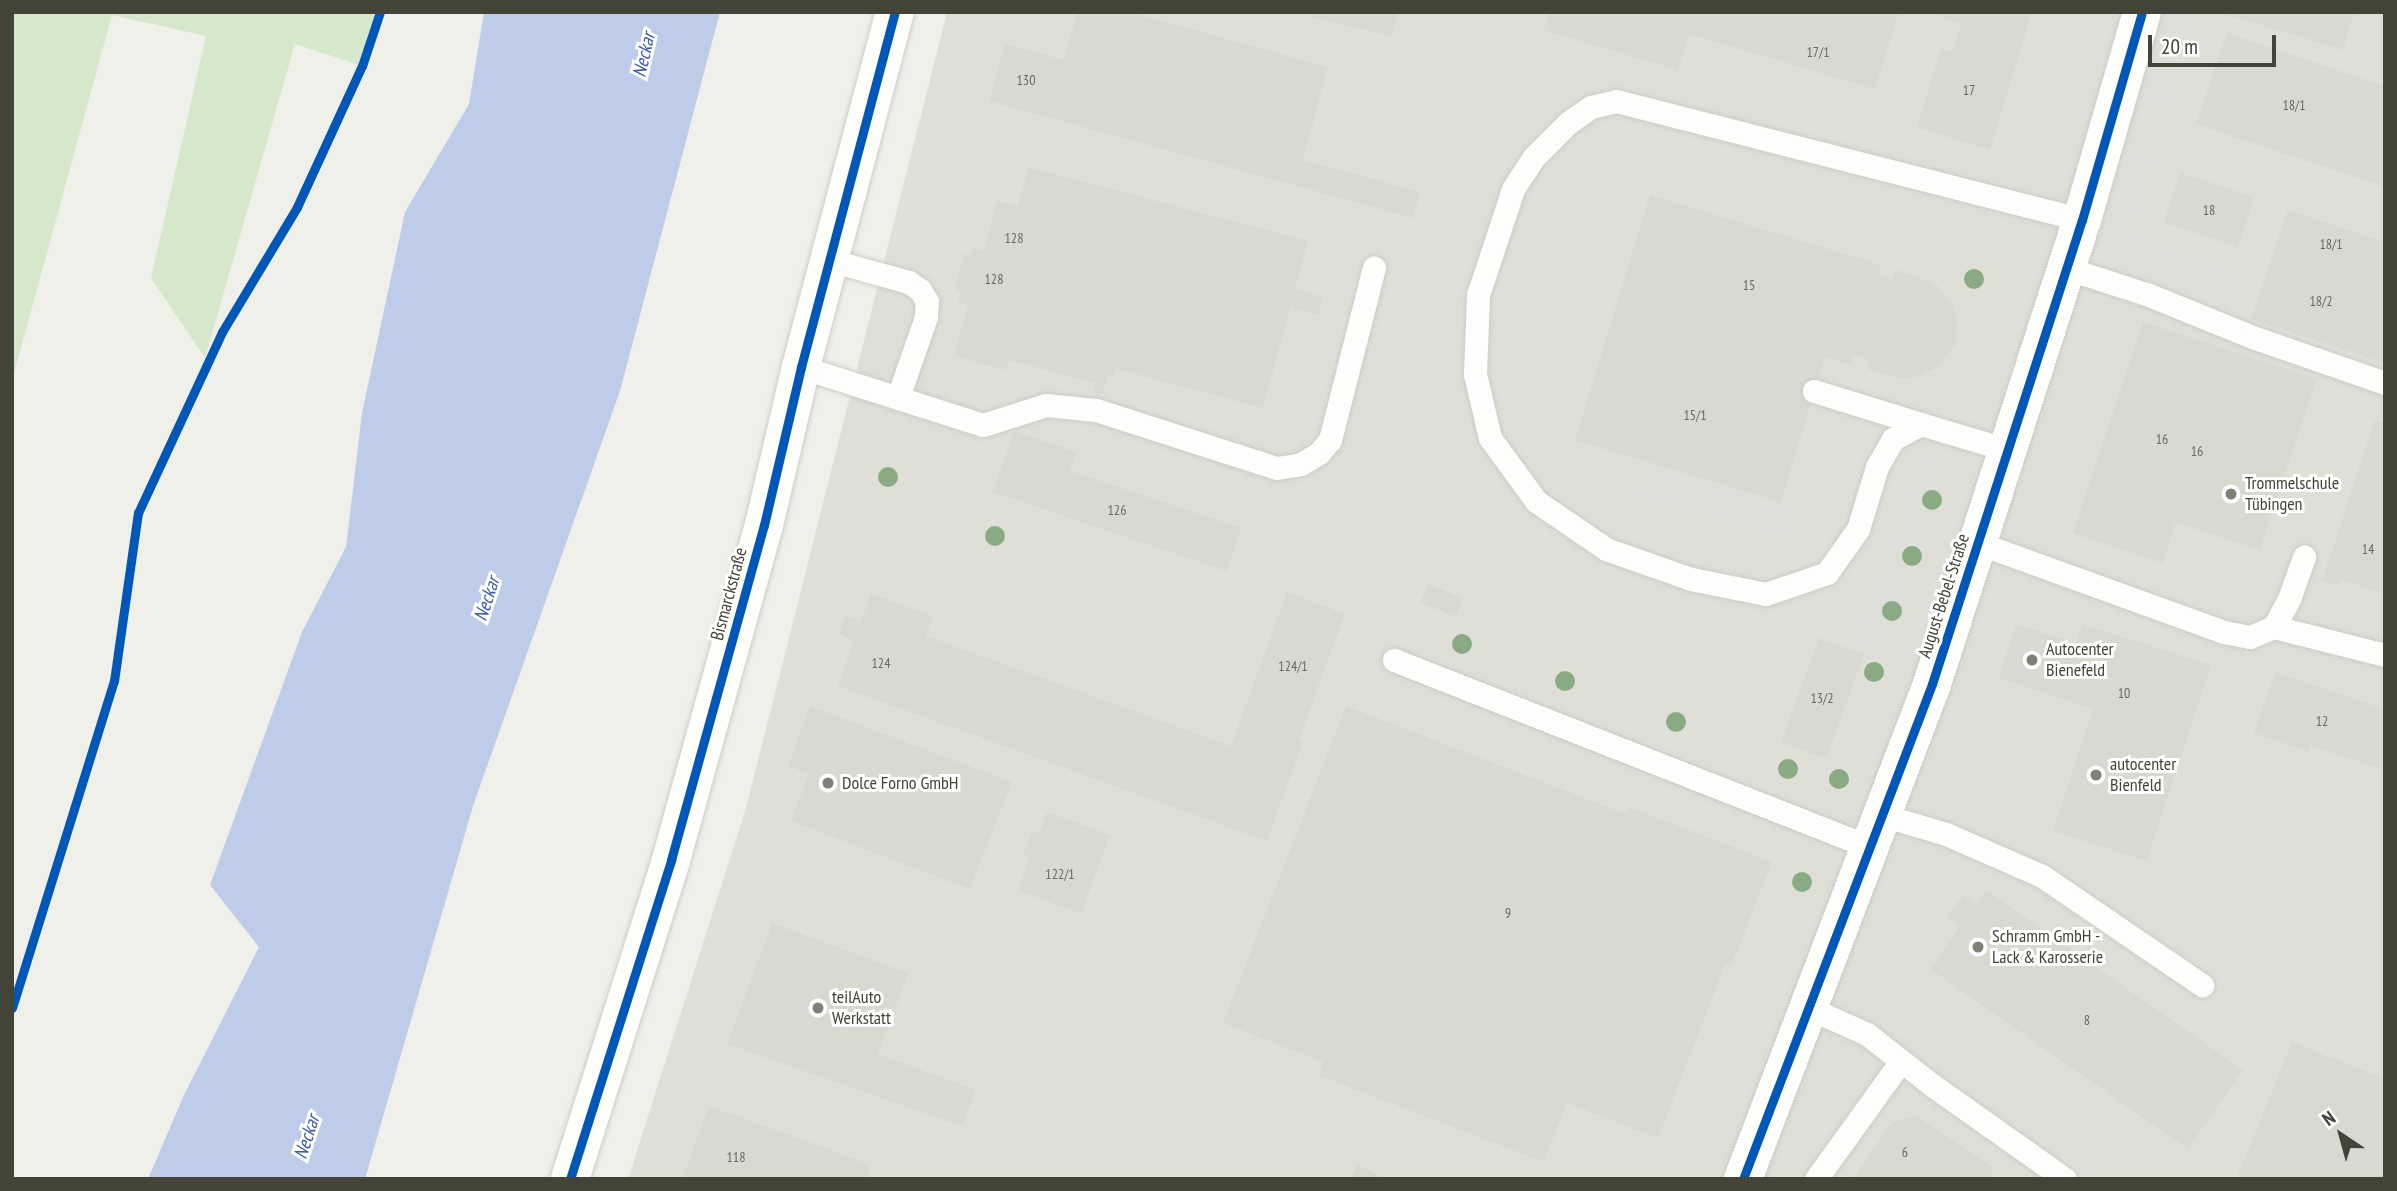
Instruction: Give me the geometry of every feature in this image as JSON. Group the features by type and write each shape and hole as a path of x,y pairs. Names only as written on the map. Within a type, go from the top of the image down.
{"street":[{"name":"Bismarckstraße","path":"570,1179 671,860 764,525 801,367 895,12"},
{"name":"August-Bebel-Straße","path":"1743,1179 1932,684 2082,220 2142,12"}],"lane":[{"path":"1921,424 1894,439 1877,467 1857,529 1827,573 1766,594 1691,579 1606,549 1536,500 1490,438 1475,374 1478,295 1513,189 1534,157 1568,123 1591,107 1616,101 2082,220"},
{"path":"829,260 909,282 920,290 927,301 926,317 898,397"},
{"path":"801,367 983,425 1046,405 1096,410 1277,468 1301,464 1318,453 1330,440 1374,268"},
{"path":"2066,268 2149,295 2255,338 2385,383"},
{"path":"1814,391 2008,450"},
{"path":"1978,543 2224,632 2250,636 2274,627 2385,655"},
{"path":"2274,627 2289,599 2304,557"},
{"path":"1394,660 1876,831 1946,834 2042,876 2202,985"},
{"path":"1809,1008 1867,1034 2065,1179"},
{"path":"1816,1179 1901,1061"}],"shaded area":[{"path":"947,12 2385,12 2385,1179 628,1179 746,808"},
{"path":"2142,12 2201,13 2173,111 2118,95"},
{"path":"2106,139 2161,161 2137,232 2248,274 2230,328 2066,268"},
{"path":"1921,451 1951,462 1879,659 1849,648"},
{"path":"1645,461 1802,509 1791,544 1634,496"}],"green space":[{"path":"12,12 380,12 362,66 295,44 205,358 151,278 206,36 112,15 12,381"}],"water":[{"name":"Neckar","path":"484,12 720,12 620,391 473,806 365,1179 148,1179 183,1097 259,947 210,885 302,632 346,547 362,413 405,212 469,104"}],"building":[{"path":"1077,12 1129,12 1328,67 1303,160 1420,192 1413,218 989,101 1005,44 1064,60"},
{"path":"1314,12 1398,12 1392,36 1312,17"},
{"path":"1549,12 1899,12 1875,89 1689,34 1678,70 1544,30"},
{"path":"1925,12 2032,12 1990,150 1917,127 1941,49 1952,52 1961,23"},
{"path":"2230,12 2354,12 2343,50 2229,15"},
{"path":"2227,33 2385,86 2385,187 2196,124"},
{"path":"1028,167 1308,241 1295,289 1323,297 1318,315 1290,308 1263,408 1114,368 1112,377 1108,375 1103,394 1093,392 1096,383 1009,360 1006,370 954,356 968,305 958,303 961,291 955,289 964,254 971,255 973,248 984,251 997,201 1018,206"},
{"path":"2180,173 2254,197 2238,247 2164,222"},
{"path":"1650,195 1881,265 1878,275 1894,280 1896,270 1931,282 1939,287 1953,305 1957,317 1956,344 1938,367 1913,378 1900,378 1867,369 1870,360 1854,355 1851,365 1825,357 1781,502 1575,440"},
{"path":"2288,210 2385,242 2385,363 2251,319"},
{"path":"2143,322 2317,379 2260,550 2176,522 2163,563 2073,533"},
{"path":"2375,420 2385,423 2385,594 2340,579 2338,586 2322,581"},
{"path":"1014,431 1076,452 1070,471 1241,528 1227,571 993,492"},
{"path":"1428,584 1463,598 1456,617 1421,603"},
{"path":"1287,592 1345,614 1299,740 1303,742 1267,841 838,686 854,641 839,634 845,616 861,622 871,594 933,616 926,636 1231,746"},
{"path":"2016,624 2076,644 2082,624 2211,665 2147,861 2053,831 2093,709 1999,678"},
{"path":"1819,638 1864,654 1826,759 1781,742"},
{"path":"2275,672 2385,709 2385,770 2311,746 2309,751 2254,733"},
{"path":"810,706 1012,782 970,889 791,821 809,774 788,766"},
{"path":"1346,706 1626,814 1629,807 1772,862 1731,967 1725,965 1658,1138 1567,1103 1544,1162 1318,1075 1323,1062 1223,1023"},
{"path":"1047,812 1110,835 1081,914 1018,890 1030,858 1023,855 1033,830 1039,833"},
{"path":"1986,890 2243,1070 2188,1149 1930,969 1960,926 1947,917 1963,895 1976,904"},
{"name":"teilAuto Werkstatt","path":"772,923 908,973 878,1054 976,1090 962,1126 727,1044"},
{"path":"2292,1042 2385,1079 2385,1179 2247,1179 2238,1175"},
{"path":"709,1106 869,1164 869,1179 682,1179"},
{"path":"1917,1116 1992,1166 1993,1179 1853,1179 1892,1122"},
{"path":"1357,1164 1386,1179 1350,1179"}],"cycle path":[{"path":"12,1008 114,681 138,513 222,332 297,207 362,66 380,12"},
{"path":"570,1179 671,860 764,525 801,367 895,12"},
{"path":"1743,1179 1932,684 2082,220 2142,12"}],"place":[{"name":"Trommelschule Tübingen","path":"2231,494"},
{"name":"Autocenter Bienefeld","path":"2032,660"},
{"name":"autocenter Bienfeld","path":"2096,775"},
{"name":"Dolce Forno GmbH","path":"828,783"},
{"name":"Schramm GmbH - Lack & Karosserie","path":"1978,947"},
{"name":"teilAuto Werkstatt","path":"818,1008"}]}
